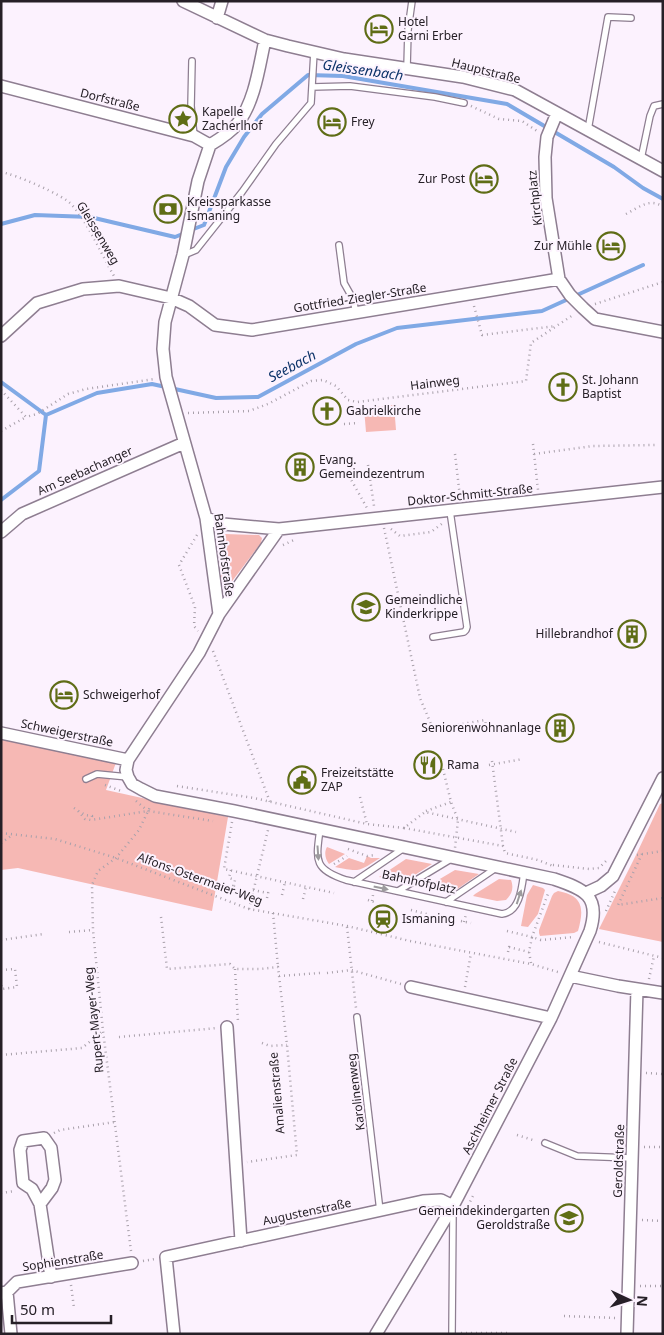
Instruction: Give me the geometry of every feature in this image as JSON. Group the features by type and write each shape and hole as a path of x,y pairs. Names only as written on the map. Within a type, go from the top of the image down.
{"street":[{"name":"Hauptstraße","path":"183,1 265,40 344,59 463,77 515,90 552,126 588,130 663,171"},
{"path":"217,18 222,1"},
{"path":"210,145 238,124 246,112 251,99 265,40"},
{"name":"Dorfstraße","path":"1,86 194,136 210,145"},
{"name":"Kirchplatz","path":"552,126 545,158 546,198 559,279 576,302 595,319 663,332"},
{"name":"Bahnhofstraße","path":"128,760 208,646 219,614 206,518 167,379 163,349 165,322 183,255 198,181 210,145"},
{"name":"Gottfried-Ziegler-Straße","path":"1,336 37,303 83,289 119,286 172,298 189,306 215,325 252,330 559,279"},
{"name":"Am Seebachanger","path":"1,532 22,514 184,443"},
{"name":"Doktor-Schmitt-Straße","path":"206,518 223,524 279,529 454,512 663,487"},
{"path":"219,614 279,529"},
{"name":"Schweigerstraße","path":"1,733 128,760"},
{"path":"128,760 126,770 132,784 155,796 554,879 575,886 586,893 592,904 594,916"},
{"path":"586,893 601,886 614,876 663,778"},
{"name":"Aschheimer Straße","path":"376,1334 453,1206 551,1018 587,938 594,916"},
{"path":"570,976 663,993"},
{"path":"411,987 551,1018"},
{"name":"Geroldstraße","path":"627,1334 635,1072 641,990"},
{"path":"227,1027 241,1241"},
{"path":"40,1204 52,1188 55,1180 51,1148 44,1138 23,1141 20,1150 23,1183 32,1189 40,1204 51,1277"},
{"name":"Augustenstraße","path":"166,1257 423,1201 441,1200 453,1206"},
{"path":"166,1257 174,1334"},
{"name":"Sophienstraße","path":"3,1289 17,1282 132,1263"},
{"path":"3,1289 11,1334"}],"lane":[{"path":"407,68 408,30 412,1"},
{"path":"588,130 608,17 631,18"},
{"path":"183,255 196,250 242,192 276,144 311,103 314,52"},
{"path":"192,61 191,106 194,136"},
{"path":"312,83 436,97 464,103"},
{"path":"641,159 650,116 654,106 663,104"},
{"path":"339,245 344,283 353,299 356,313"},
{"path":"433,637 464,632 467,627 454,512"},
{"path":"86,779 97,774 128,777"},
{"name":"Bahnhofplatz","path":"320,829 317,852 318,860 323,868 338,878 502,914 511,910 516,905 524,872"},
{"path":"354,882 405,847"},
{"path":"398,891 454,858"},
{"path":"446,902 498,867"},
{"name":"Karolinenweg","path":"356,1017 380,1211"},
{"path":"545,1144 577,1156 633,1152"},
{"name":"Aschheimer Straße","path":"452,1334 453,1206"}],"path":[{"path":"464,103 499,119 552,126"},
{"name":"Gleissenweg","path":"1,172 40,187 70,203 83,220 119,286"},
{"path":"626,214 650,202 663,206"},
{"name":"Hainweg","path":"175,409 249,411 268,404 311,381 323,380 336,386 348,400 357,402 526,381 531,343 557,325 576,302 663,282"},
{"path":"471,294 482,334 557,325"},
{"path":"1,431 37,414 68,394 86,389 167,379"},
{"path":"1,390 26,418"},
{"path":"344,424 359,423"},
{"path":"533,444 539,501"},
{"path":"534,454 593,446 656,445"},
{"path":"434,735 420,698 383,523 400,536 431,532 454,512 455,454"},
{"path":"368,465 373,506"},
{"path":"349,476 367,508 373,506 380,507 382,518"},
{"path":"206,518 179,565 195,607 194,626 208,646 270,802"},
{"path":"280,547 297,538"},
{"path":"432,729 485,720 486,727"},
{"path":"524,760 491,763 505,853 553,865 589,869 599,868 605,862"},
{"path":"445,771 450,802 458,820 454,858"},
{"path":"86,779 125,792"},
{"path":"177,786 254,798 366,824 404,828 503,846"},
{"name":"Rupert-Mayer-Weg","path":"132,1263 103,1031 93,930 92,885 98,871 116,858 139,830 155,796"},
{"path":"130,797 148,812"},
{"path":"360,797 366,824"},
{"path":"404,828 425,812 450,802"},
{"path":"74,808 85,815 92,816 91,820"},
{"path":"78,811 84,818 91,820 148,812 213,821"},
{"path":"234,811 224,869 334,893"},
{"path":"425,812 516,832"},
{"path":"248,908 271,819"},
{"name":"Alfons-Ostermaier-Weg","path":"1,834 55,839 116,858 248,908 347,926 531,964 570,976"},
{"path":"1,843 12,835"},
{"path":"636,855 663,851"},
{"path":"642,854 618,905 663,898"},
{"path":"531,964 529,952 532,937 554,879 553,865"},
{"path":"231,870 230,878 235,880 233,886"},
{"path":"594,916 605,914 617,885 614,876"},
{"path":"232,890 234,881"},
{"path":"282,895 285,882"},
{"path":"304,899 306,887"},
{"path":"267,898 269,889"},
{"path":"252,890 268,893"},
{"path":"368,900 377,902"},
{"path":"411,910 427,914"},
{"name":"Amalienstraße","path":"235,1164 297,1155 272,913"},
{"path":"119,1037 227,1027 238,1023 235,969 230,964 167,969 162,918"},
{"path":"461,921 471,923"},
{"path":"347,926 356,1017"},
{"path":"69,932 93,930"},
{"path":"507,931 541,940 580,936 596,942 663,958"},
{"path":"1,940 44,934"},
{"path":"508,952 510,943"},
{"path":"509,947 529,952"},
{"path":"462,998 471,953"},
{"path":"641,990 654,956"},
{"path":"235,969 278,968"},
{"path":"1,970 15,969 16,987 2,989 1,985"},
{"path":"328,973 351,970 411,987"},
{"path":"279,976 320,973"},
{"path":"1,1055 82,1048 103,1031"},
{"path":"262,1044 270,1046 287,1045"},
{"path":"635,1072 663,1074"},
{"path":"44,1138 60,1130 115,1122"},
{"path":"517,1135 545,1144"},
{"path":"633,1152 663,1147"},
{"path":"464,1213 476,1189"},
{"path":"631,1220 663,1221"},
{"path":"132,1263 166,1257"},
{"path":"70,1274 74,1308"},
{"path":"629,1286 663,1286"},
{"path":"564,1316 628,1319"},
{"path":"460,1333 507,1334"}],"shaded area":[{"path":"394,405 396,430 366,432 364,408"},
{"path":"220,535 259,535 262,538 261,543 230,584 225,585 222,583 217,539"},
{"path":"1,735 117,760 106,790 228,817 212,911 18,868 1,870"},
{"path":"663,803 663,942 599,929 660,804"},
{"path":"327,847 345,854 329,864 325,856"},
{"path":"367,856 380,858 359,870 335,867 349,858 364,863"},
{"path":"406,859 432,864 407,880 400,881 379,877"},
{"path":"455,870 479,874 453,892 430,887 433,883"},
{"path":"499,879 511,880 512,891 506,900 497,901 473,896 475,894"},
{"path":"533,885 545,890 538,914 528,927 521,926 527,895"},
{"path":"558,891 573,896 580,905 581,916 578,931 540,936 539,930 552,896"}],"waterway":[{"name":"Gleissenbach","path":"191,230 204,225 226,167 244,137 262,114 308,75 343,76 507,104 614,167 643,188 663,199"},
{"name":"Gleissenbach","path":"1,224 35,215 90,217 175,237 185,233"},
{"name":"Seebach","path":"1,500 39,471 46,415 97,393 152,384 216,398 258,397 356,344 397,328 542,311 643,265"},
{"path":"1,382 46,415"}],"place":[{"name":"Hotel Garni Erber","path":"379,29"},
{"name":"Kapelle Zacherlhof","path":"183,119"},
{"name":"Frey","path":"332,122"},
{"name":"Zur Post","path":"484,179"},
{"name":"Kreissparkasse Ismaning","path":"168,209"},
{"name":"Zur Mühle","path":"611,246"},
{"name":"St. Johann Baptist","path":"563,387"},
{"name":"Gabrielkirche","path":"327,411"},
{"name":"Evang. Gemeindezentrum","path":"300,467"},
{"name":"Gemeindliche Kinderkrippe","path":"366,607"},
{"name":"Hillebrandhof","path":"632,634"},
{"name":"Schweigerhof","path":"64,695"},
{"name":"Seniorenwohnanlage","path":"560,728"},
{"name":"Rama","path":"428,765"},
{"name":"Freizeitstätte ZAP","path":"302,780"},
{"name":"Ismaning","path":"383,919"},
{"name":"Gemeindekindergarten Geroldstraße","path":"569,1218"}]}
